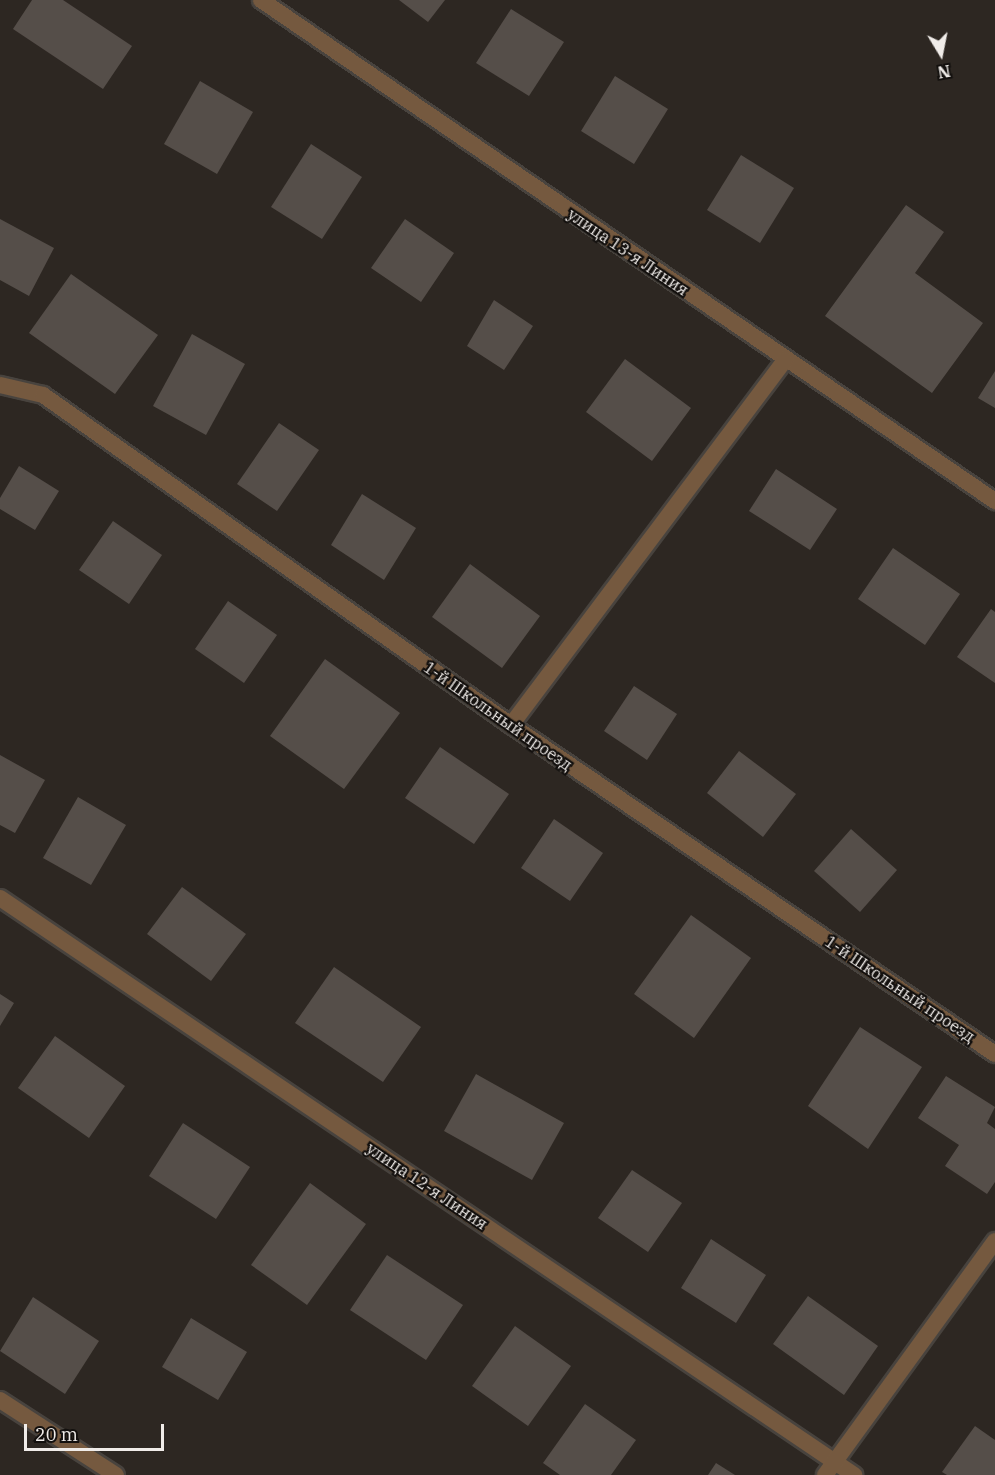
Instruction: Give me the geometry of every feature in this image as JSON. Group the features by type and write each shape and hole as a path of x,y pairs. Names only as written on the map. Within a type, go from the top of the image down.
{"lane":[{"name":"улица 13-я Линия","path":"261,0 785,360 995,501"},
{"path":"511,726 785,360"},
{"name":"1-й Школьный проезд","path":"0,385 43,395 511,726 995,1054"},
{"name":"улица 12-я Линия","path":"0,898 854,1475"},
{"path":"825,1475 995,1241"},
{"path":"0,1400 116,1475"}],"building":[{"path":"32,0 63,0 132,46 103,89 13,29"},
{"path":"399,0 445,0 428,22"},
{"path":"511,9 564,42 529,96 476,63"},
{"path":"615,76 668,109 634,164 581,131"},
{"path":"200,81 253,112 217,174 164,144"},
{"path":"311,144 362,177 322,239 271,207"},
{"path":"741,155 794,188 760,243 707,210"},
{"path":"906,205 944,232 915,273 983,323 932,393 825,316"},
{"path":"0,219 54,248 29,296 0,280"},
{"path":"405,219 454,253 421,302 371,268"},
{"path":"71,274 158,335 115,394 29,333"},
{"path":"494,300 533,326 504,370 467,346"},
{"path":"192,334 245,364 206,435 153,406"},
{"path":"625,359 691,408 652,461 586,412"},
{"path":"995,371 995,408 978,398"},
{"path":"279,423 319,450 277,511 237,484"},
{"path":"19,466 59,491 35,530 0,509 0,498"},
{"path":"776,469 837,509 810,550 749,511"},
{"path":"362,494 416,528 384,580 331,545"},
{"path":"113,521 162,555 129,604 79,570"},
{"path":"893,548 960,594 925,645 858,599"},
{"path":"470,564 540,616 502,668 432,617"},
{"path":"228,601 277,635 244,683 195,649"},
{"path":"991,609 995,612 995,683 957,657"},
{"path":"325,659 400,713 344,789 270,736"},
{"path":"634,686 677,714 647,760 604,731"},
{"path":"440,747 509,794 474,844 405,798"},
{"path":"739,751 796,794 763,837 707,793"},
{"path":"0,755 45,780 15,833 0,825"},
{"path":"78,797 126,825 91,885 43,858"},
{"path":"554,819 603,853 570,901 521,868"},
{"path":"851,829 897,870 860,912 814,871"},
{"path":"182,887 246,934 211,981 147,934"},
{"path":"691,915 751,958 694,1038 634,994"},
{"path":"334,967 421,1027 383,1082 295,1023"},
{"path":"0,994 14,1003 0,1026"},
{"path":"860,1027 922,1067 868,1149 808,1106"},
{"path":"55,1036 125,1086 89,1138 18,1088"},
{"path":"476,1074 564,1123 532,1180 444,1131"},
{"path":"946,1076 995,1107 987,1123 995,1129 995,1182 987,1194 945,1166 959,1145 918,1118"},
{"path":"183,1123 250,1167 216,1219 149,1176"},
{"path":"632,1170 682,1203 648,1252 598,1218"},
{"path":"310,1183 366,1224 307,1305 251,1265"},
{"path":"711,1239 766,1275 736,1323 681,1288"},
{"path":"387,1255 463,1305 426,1360 350,1310"},
{"path":"808,1296 878,1346 844,1395 773,1344"},
{"path":"33,1297 99,1341 65,1394 0,1351"},
{"path":"191,1318 247,1352 218,1400 162,1367"},
{"path":"515,1326 571,1366 528,1426 472,1386"},
{"path":"585,1404 636,1440 611,1475 560,1475 543,1463"},
{"path":"975,1426 995,1440 995,1475 947,1475 942,1472"},
{"path":"716,1463 735,1475 708,1475"}]}
